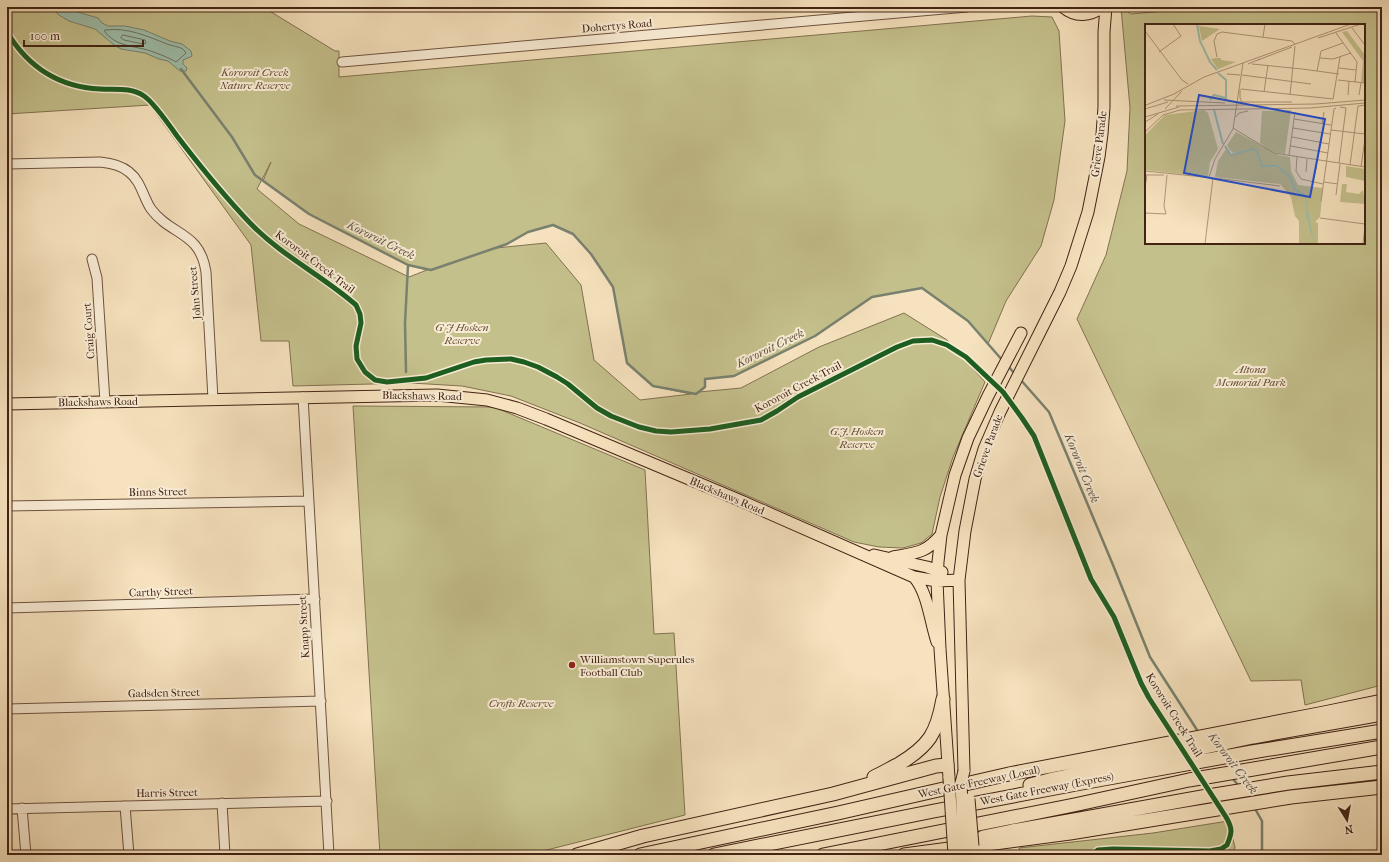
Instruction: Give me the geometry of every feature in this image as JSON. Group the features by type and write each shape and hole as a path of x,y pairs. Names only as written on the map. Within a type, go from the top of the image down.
{"highway":[{"path":"833,794 880,774 912,756 924,747 931,738 938,722 943,700"},
{"path":"1319,714 1382,701"},
{"path":"1319,714 1382,705"},
{"name":"West Gate Freeway (Local)","path":"640,855 830,815 1009,774 1172,754 1319,714"},
{"path":"1250,732 1382,714"},
{"name":"West Gate Freeway (Express)","path":"714,855 934,810 1172,754 1252,752 1382,731"},
{"name":"West Gate Freeway (Express)","path":"823,855 1074,805 1189,780 1382,747"},
{"path":"577,855 643,836 833,794 936,766 948,771"},
{"path":"909,854 1012,831 1202,797 1288,783 1382,772"},
{"path":"909,854 1070,833 1291,797 1382,787"}],"main road":[{"path":"1064,8 1076,14 1086,15 1105,7"},
{"name":"Grieve Parade","path":"968,851 968,782 964,771 959,580 964,531 975,478 984,450 1000,412 1060,292 1071,266 1088,212 1102,134 1104,107 1105,7"},
{"name":"Grieve Parade","path":"954,855 943,700 937,576 941,534 955,474 968,438 1021,333"},
{"name":"Blackshaws Road","path":"7,404 437,395 487,400 517,408 697,482 914,577 937,576"},
{"path":"889,558 923,550 933,544 941,534"},
{"name":"Blackshaws Road","path":"855,551 889,558 937,576"},
{"path":"937,576 959,580"},
{"path":"914,577 919,583 924,596 932,627 940,649"},
{"path":"948,771 959,767 964,771"}],"street":[{"name":"Dohertys Road","path":"342,62 967,7"},
{"name":"John Street","path":"7,164 100,162 113,164 123,168 135,178 152,209 160,218 197,247 203,258 206,272 214,399"},
{"name":"Craig Court","path":"92,259 97,278 105,402"},
{"name":"Knapp Street","path":"303,397 330,855"},
{"name":"Binns Street","path":"7,506 309,501"},
{"name":"Carthy Street","path":"7,608 315,599"},
{"name":"Gadsden Street","path":"7,709 321,701"},
{"name":"Harris Street","path":"7,809 327,801"},
{"path":"222,803 225,855"},
{"path":"125,806 128,855"},
{"path":"22,808 26,855"}],"green space":[{"path":"7,7 263,7 335,51 339,51 339,77 1032,16 1052,17 1059,31 1065,121 1054,200 1041,246 1006,301 988,344 968,321 922,288 872,297 815,336 734,376 705,379 705,387 699,392 741,388 819,347 904,313 947,340 985,382 953,457 940,497 932,534 921,543 903,548 879,547 854,542 580,423 511,396 462,386 411,383 293,386 289,341 261,341 251,245 150,105 7,114","holes":["271,162 263,181 309,214 408,265 427,270 409,277 299,224 257,189","553,225 573,234 591,254 613,287 627,363 653,386 691,394 640,400 594,360 581,285 546,243 496,248 507,244 528,232"]},
{"name":"Altona Memorial Park","path":"1121,7 1131,14 1208,7 1382,7 1382,685 1305,705 1301,680 1251,681 1077,319 1106,255 1127,171 1130,108"},
{"name":"Crofts Reserve","path":"353,406 494,407 645,470 654,634 674,633 685,815 527,855 380,855"},
{"path":"1228,821 1235,847 1234,855 1121,855 1115,852 1108,852 1095,855 1020,855 1019,848 1153,833"}],"water":[{"path":"51,7 67,7 74,11 98,18 102,23 108,26 125,26 144,30 170,41 182,44 191,51 192,56 183,60 183,64 187,68 186,71 180,71 168,61 145,53 121,49 95,29 69,21 59,15"}],"waterway":[{"name":"Kororoit Creek","path":"181,69 232,137 255,175 309,214 408,265 431,270 507,244 528,232 553,225 573,234 591,254 613,287 627,363 653,386 696,394 705,387 705,379 734,376 815,336 872,297 922,288 968,321 1003,361"},
{"path":"406,372 405,323 408,265"},
{"name":"Kororoit Creek","path":"1008,366 1015,374"},
{"name":"Kororoit Creek","path":"1020,379 1049,412 1150,657 1199,733"},
{"name":"Kororoit Creek","path":"1231,777 1240,787"},
{"name":"Kororoit Creek","path":"1254,807 1262,821 1262,851 1257,855"}],"cycle path":[{"name":"Kororoit Creek Trail","path":"7,32 24,55 46,73 58,79 85,87 133,91 148,99 212,181 251,224 276,246 356,305 360,314 361,323 356,346 357,359 365,372 375,380 387,382 426,378 474,362 511,359 538,367 557,377 568,384 597,408 611,416 639,427 656,431 671,432 710,429 761,420 798,397 897,347 913,341 932,340 947,345 966,357 1003,392 1034,436 1091,579 1114,617 1141,683 1149,698 1226,817 1231,828 1231,834 1227,845 1221,849 1210,851 1113,849 1098,850 1092,855"}],"place":[{"name":"Williamstown Superules Football Club","path":"572,665"}],"park label":[{"name":"Kororoit Creek Nature Reserve","path":"255,78"},
{"name":"G J Hosken Reserve","path":"462,333"},
{"name":"G.J. Hosken Reserve","path":"857,437"}]}
